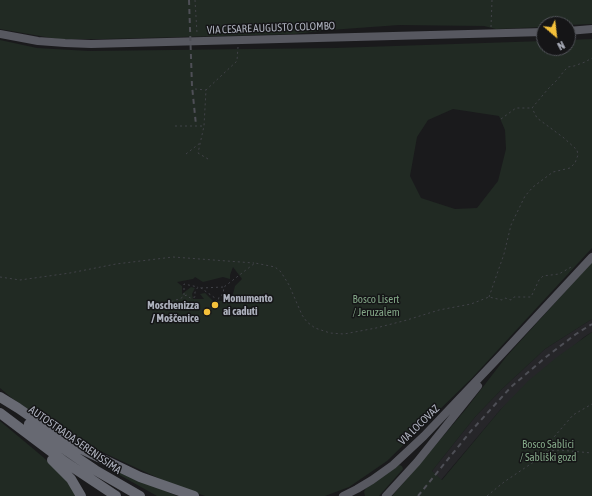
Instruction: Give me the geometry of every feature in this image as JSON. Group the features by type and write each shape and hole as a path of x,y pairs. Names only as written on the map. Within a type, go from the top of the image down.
{"highway":[{"path":"0,397 67,442 140,477 194,496"},
{"name":"AUTOSTRADA SERENISSIMA","path":"0,400 40,432 70,453 95,470 140,496"},
{"name":"AUTOSTRADA SERENISSIMA","path":"0,413 65,462 116,496"},
{"path":"16,425 71,479 80,496"}],"main road":[{"path":"576,30 592,29"},
{"name":"VIA CESARE AUGUSTO COLOMBO","path":"0,34 65,43 118,44 536,32"},
{"name":"VIA LOCOVAZ","path":"345,496 372,480 393,465 424,436 589,260"},
{"name":"VIA LOCOVAZ","path":"386,496 452,420 500,356"}],"path":[{"path":"196,0 197,41"},
{"path":"491,33 490,20 492,0"},
{"path":"208,159 198,153 204,126 206,90 237,61 239,40"},
{"path":"501,119 516,108 532,108 564,70 592,58"},
{"path":"195,89 206,90"},
{"path":"489,297 504,254 511,225 525,196 533,187 553,172 570,168 576,163 578,155 577,150 564,138 537,118 532,108"},
{"path":"175,126 204,126"},
{"path":"186,154 201,142"},
{"path":"0,277 20,280 70,273 116,264 172,257 255,263 275,267 281,272 289,285 302,315 307,322 315,328 344,334 376,328 439,310 472,304 478,300 489,297 502,300 505,298 511,300 514,297 531,297 539,280 543,276 559,274 575,265 589,260"},
{"path":"201,288 224,287 234,281 255,263"},
{"path":"167,309 167,304 175,300 180,300 184,296 184,284 201,288 215,298 217,303"},
{"path":"184,296 187,295 190,298 194,297 198,287"},
{"path":"216,309 219,297 223,294 224,287"},
{"path":"213,308 213,303 217,303"},
{"path":"544,455 554,437 573,416 592,404"},
{"path":"487,496 548,451 559,450 592,453"}],"shaded area":[{"path":"592,319 592,332 584,337 501,409 441,480 432,471 475,417 502,389 545,349"}],"green space":[{"path":"0,0 592,0 592,24 576,25 576,16 536,16 536,27 496,29 484,26 399,25 294,34 104,39 57,39 0,29"},
{"name":"Bosco Lisert / Jeruzalem","path":"592,39 592,248 472,378 387,461 349,487 325,496 205,496 171,484 70,437 13,399 0,388 0,40 37,48 89,51 335,48 536,41 536,56 576,56 576,40","holes":["453,109 499,116 505,130 506,149 498,181 477,208 455,209 421,198 410,176 417,137 428,120","233,267 242,279 235,286 233,294 223,301 213,301 205,293 200,294 204,299 193,299 192,294 195,288 191,287 182,294 182,286 177,282 193,279 195,277 203,282 223,277 230,279"]},
{"name":"Bosco Sablici / Sabliški gozd","path":"592,262 592,319 545,349 502,389 475,417 432,471 442,480 501,409 528,381 557,357 592,332 592,496 392,496 466,409 506,357"},
{"path":"0,421 43,457 65,478 77,496 0,496"},
{"path":"399,465 402,466 403,469 379,496 365,496 364,492 366,488"},
{"path":"108,467 177,496 157,496 107,468"}],"railway":[{"path":"189,0 192,86 196,125"},
{"path":"418,496 471,431 511,387 546,357 576,334 592,324"}],"place":[{"name":"Monumento ai caduti","path":"215,305"},
{"name":"Moschenizza / Moščenice","path":"207,312"}]}
